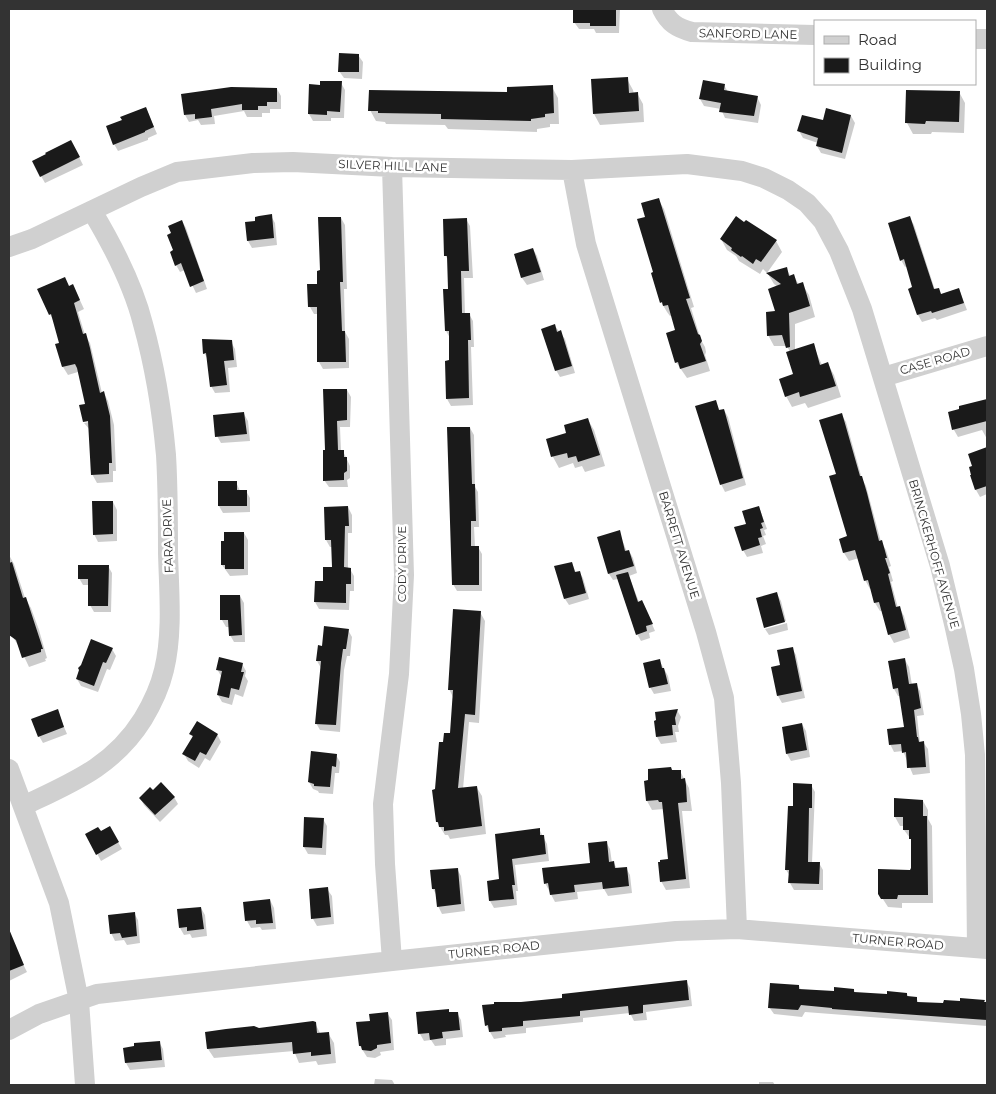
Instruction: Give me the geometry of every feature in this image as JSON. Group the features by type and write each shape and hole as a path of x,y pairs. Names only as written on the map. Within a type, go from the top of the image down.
{"street":[{"name":"SANFORD LANE","path":"662,9 669,21 679,28 692,32 814,35"},
{"name":"SILVER HILL LANE","path":"9,247 32,239 177,172 253,163 293,162 392,167 572,170 687,164 742,170 788,190"},
{"name":"CODY DRIVE","path":"392,167 404,575 398,674 383,804 392,960"},
{"name":"BARRETT AVENUE","path":"572,170 586,244 706,632 724,698 731,783 737,929"},
{"name":"BRINCKERHOFF AVENUE","path":"788,190 807,203 823,221 839,250 862,310 940,566 964,669 971,714 975,755 982,949"},
{"name":"FARA DRIVE","path":"23,806 71,783 97,768 119,751 144,718 156,696 164,670 168,640 170,596 166,476 161,411 143,323 132,291 111,242 92,210"},
{"name":"CASE ROAD","path":"883,377 987,346"},
{"path":"9,769 59,903 79,1000 85,1085"},
{"name":"TURNER ROAD","path":"9,1030 39,1014 98,994 392,960 676,931 737,929 982,949"}],"building":[{"path":"573,9 616,9 616,26 590,26 590,23 573,23"},
{"path":"339,53 359,54 359,72 338,72"},
{"path":"628,77 629,93 638,92 639,111 593,114 591,79"},
{"path":"703,80 725,84 724,90 758,96 754,116 719,112 721,103 699,99"},
{"path":"320,81 342,81 340,112 327,111 327,115 308,114 309,84 320,85"},
{"path":"553,85 554,113 545,114 545,117 531,119 531,121 441,119 441,114 378,113 378,111 368,111 369,90 507,92 507,87"},
{"path":"231,87 277,88 277,102 267,102 267,106 258,106 258,110 242,110 242,104 211,109 212,117 195,119 195,114 184,115 181,94"},
{"path":"906,90 960,91 959,122 926,121 925,124 905,123"},
{"path":"146,107 154,127 113,145 106,126 122,120 120,117"},
{"path":"826,108 851,115 842,153 816,146 818,138 797,131 802,115 823,120"},
{"path":"71,140 80,157 40,177 32,161"},
{"path":"659,198 690,298 686,299 702,341 700,344 706,361 680,369 678,362 675,363 666,333 675,330 668,305 663,306 662,302 660,303 637,219 645,217 641,203"},
{"path":"272,214 274,238 247,241 245,222 255,221 255,217"},
{"path":"736,216 744,222 746,220 777,240 761,262 756,259 753,264 731,250 732,248 720,239"},
{"path":"910,216 934,289 939,288 941,294 959,288 964,303 932,313 931,311 917,315 908,289 912,287 904,259 900,261 888,223"},
{"path":"318,217 341,217 343,282 340,282 342,331 345,331 346,362 317,362 317,307 308,307 307,284 317,284 317,271 320,270"},
{"path":"467,218 469,271 461,271 462,313 470,313 471,340 468,340 469,398 446,399 445,361 449,360 449,331 445,331 443,289 448,289 447,256 444,256 443,219"},
{"path":"182,220 204,281 190,287 181,263 175,266 170,252 173,250 167,235 171,233 168,226"},
{"path":"533,248 541,272 521,278 514,254"},
{"path":"787,267 789,276 794,274 797,284 803,282 810,306 789,313 790,347 786,348 782,335 767,336 766,312 775,311 768,289 781,284 766,273"},
{"path":"65,277 69,286 73,284 80,300 74,303 83,334 86,333 100,393 104,391 110,416 112,463 109,463 109,474 91,475 88,421 83,422 79,405 85,404 77,368 75,364 62,367 55,344 59,343 51,314 49,315 37,289"},
{"path":"555,324 557,332 561,330 572,366 555,371 541,329"},
{"path":"202,339 232,340 234,360 224,361 227,385 210,387 206,353 203,354"},
{"path":"814,343 820,365 828,362 836,386 800,397 799,392 785,397 779,379 793,374 786,352"},
{"path":"323,389 347,389 347,420 337,421 338,450 344,450 344,457 347,457 347,471 344,473 344,480 323,481 323,450 325,450"},
{"path":"987,399 987,421 952,430 948,412 959,409 959,406"},
{"path":"716,400 719,410 724,409 743,478 720,485 695,406"},
{"path":"244,412 247,434 215,437 213,415"},
{"path":"842,413 860,476 862,476 867,493 879,541 882,540 896,607 900,606 906,630 888,635 879,602 874,603 868,580 864,581 855,550 843,553 839,539 847,536 829,476 836,474 819,420"},
{"path":"588,418 600,455 578,462 576,456 568,458 567,453 551,457 546,439 566,433 564,425"},
{"path":"447,427 470,427 472,484 475,484 476,521 471,521 471,546 479,546 479,585 452,585"},
{"path":"987,447 987,486 975,490 970,475 969,467 972,466 968,454"},
{"path":"218,481 237,481 237,490 247,490 247,506 218,506"},
{"path":"92,501 113,501 113,534 93,535"},
{"path":"348,506 349,526 345,526 344,567 351,568 351,584 346,584 346,603 314,602 315,581 323,581 323,567 332,567 331,540 325,540 324,507"},
{"path":"759,506 764,522 761,523 763,528 760,529 762,537 758,538 760,545 742,551 734,527 746,524 742,511"},
{"path":"620,530 625,551 629,550 634,566 608,574 597,537"},
{"path":"224,532 244,532 244,569 225,569 225,565 221,565 221,541 224,541"},
{"path":"12,562 23,598 26,597 43,649 41,649 41,652 22,658 16,640 9,635 9,563"},
{"path":"572,562 575,572 580,571 586,593 564,599 554,566"},
{"path":"78,565 109,565 108,606 88,606 88,579 78,579"},
{"path":"628,572 638,602 642,600 653,624 646,626 647,631 636,635 616,575"},
{"path":"777,592 785,622 764,628 756,598"},
{"path":"220,595 240,595 242,635 229,636 228,620 220,620"},
{"path":"453,609 481,611 475,715 465,714 458,788 477,786 482,826 444,831 444,827 439,827 438,822 436,822 432,790 435,789 439,742 443,742 444,733 450,733 453,690 448,690"},
{"path":"324,626 349,629 346,649 343,649 341,663 336,725 315,724 321,661 316,661 318,645 322,646"},
{"path":"91,639 113,648 106,663 103,662 94,686 76,679 78,668 81,665"},
{"path":"793,647 802,691 777,696 771,667 780,665 777,650"},
{"path":"219,657 243,663 241,672 244,672 239,690 231,688 229,698 217,695 222,671 216,670"},
{"path":"905,658 909,684 917,683 921,708 914,710 917,737 919,742 924,741 926,767 907,768 906,752 902,753 901,744 889,745 887,729 904,727 898,688 893,689 888,661"},
{"path":"660,659 668,684 649,688 643,663"},
{"path":"58,709 64,727 38,737 31,719"},
{"path":"678,709 675,718 676,725 672,725 673,735 656,737 655,712"},
{"path":"197,721 218,734 206,755 200,752 195,761 182,754 193,736 189,734"},
{"path":"802,723 807,750 786,754 782,727"},
{"path":"311,751 337,754 336,767 332,766 330,787 314,786 314,784 308,782"},
{"path":"671,767 672,770 681,770 681,779 685,778 686,785 687,802 678,803 686,879 660,882 658,862 668,859 662,802 658,800 646,801 644,781 648,780 648,769"},
{"path":"161,782 175,797 155,815 139,798 150,787 153,790"},
{"path":"793,783 812,784 812,808 809,808 808,862 820,862 819,884 788,883 789,870 785,870 788,806 793,806"},
{"path":"894,798 923,800 923,816 927,816 928,895 898,895 897,899 881,899 878,894 878,869 910,870 911,868 911,839 909,839 909,830 903,830 903,817 894,817"},
{"path":"304,817 324,818 322,848 303,847"},
{"path":"110,826 119,842 96,855 85,834 98,827 101,831"},
{"path":"540,828 540,835 544,835 546,854 512,859 515,885 512,885 514,899 489,901 487,881 499,879 495,834"},
{"path":"607,841 609,862 614,861 615,868 627,867 629,886 603,889 602,882 574,885 575,892 550,895 548,883 544,884 542,868 590,863 588,843"},
{"path":"458,868 461,904 437,907 435,889 432,889 430,870"},
{"path":"328,887 331,917 311,919 309,889"},
{"path":"270,899 273,923 256,924 256,920 245,921 243,902"},
{"path":"201,907 204,929 187,931 187,927 179,928 177,909"},
{"path":"135,912 137,936 122,938 120,933 110,934 108,915"},
{"path":"9,929 24,965 9,971"},
{"path":"687,980 689,1000 643,1005 643,1013 629,1015 628,1006 580,1011 580,1016 523,1021 523,1026 502,1028 502,1031 489,1032 488,1025 485,1026 482,1005 494,1004 494,1002 521,1002 562,998 562,994"},
{"path":"770,983 799,985 799,989 834,991 834,987 854,989 854,992 887,994 887,991 907,993 907,996 917,997 917,1002 943,1003 944,1000 960,1001 960,998 985,1000 984,1002 987,1002 987,1020 801,1005 798,1010 768,1008"},
{"path":"449,1009 449,1012 458,1012 460,1030 442,1032 443,1038 430,1040 429,1033 418,1034 416,1012"},
{"path":"388,1012 391,1043 377,1045 377,1048 371,1051 362,1050 361,1046 359,1046 356,1022 370,1021 369,1014"},
{"path":"316,1022 317,1033 329,1032 331,1054 311,1056 311,1052 293,1054 292,1042 207,1049 205,1032"},
{"path":"160,1041 162,1060 125,1063 123,1048 134,1046 134,1043"}]}
